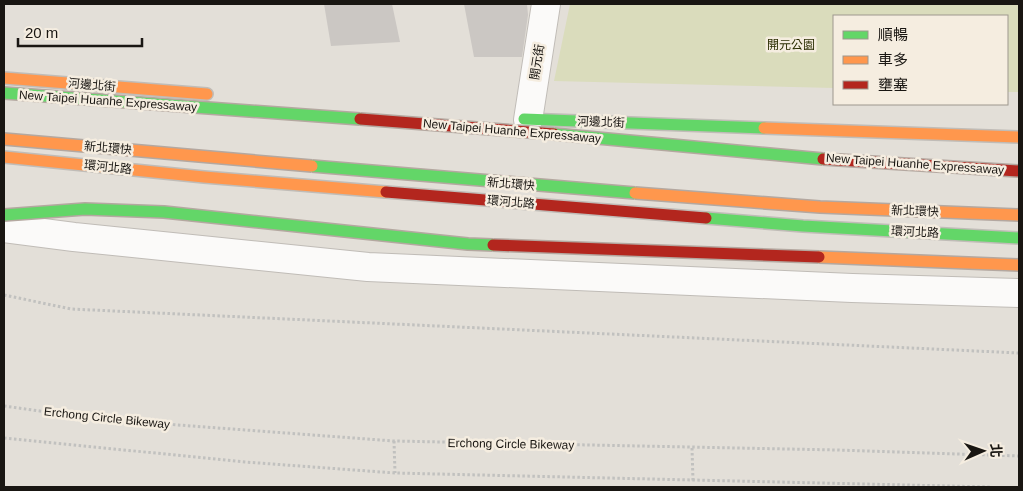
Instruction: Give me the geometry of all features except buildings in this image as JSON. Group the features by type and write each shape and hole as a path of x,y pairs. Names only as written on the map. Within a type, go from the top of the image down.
{"main road":[{"name":"河邊北街","path":"4,78 221,96"},
{"name":"New Taipei Huanhe Expressaway","path":"4,93 522,131 804,158 1019,171"},
{"name":"河邊北街","path":"518,119 1019,137"},
{"name":"新北環快","path":"4,139 519,184 820,207 1019,216"},
{"name":"環河北路","path":"4,157 204,177 793,225 1019,238"},
{"path":"4,215 85,209 164,212 468,244 1019,265"}],"street":[{"name":"開元街","path":"518,119 546,4"},
{"path":"4,228 74,238 368,267 852,288 1019,293"}],"path":[{"path":"4,295 71,309 1019,353"},
{"name":"Erchong Circle Bikeway","path":"4,406 97,419 394,441 836,450 1019,456"},
{"path":"4,438 245,462 395,473 991,487"},
{"path":"394,441 395,473"},
{"path":"692,448 693,481"}],"green space":[{"name":"開元公園","path":"570,4 1019,4 1019,92 1008,92 1008,15 833,15 833,88 554,81"}],"traffic: fast":[{"path":"4,93 360,119"},
{"path":"524,119 764,128"},
{"path":"554,134 823,159"},
{"path":"312,166 635,193"},
{"path":"4,215 85,209 164,212 468,244 493,245"},
{"path":"706,218 803,226 1019,238"}],"traffic: slow":[{"path":"4,78 207,94"},
{"path":"764,128 1019,137"},
{"path":"4,139 312,166"},
{"path":"4,157 204,177 386,192"},
{"path":"635,193 820,207 1019,215"},
{"path":"819,257 1019,265"}],"traffic: jam":[{"path":"360,119 554,134"},
{"path":"823,159 1019,171"},
{"path":"386,192 706,218"},
{"path":"493,245 819,257"}]}
